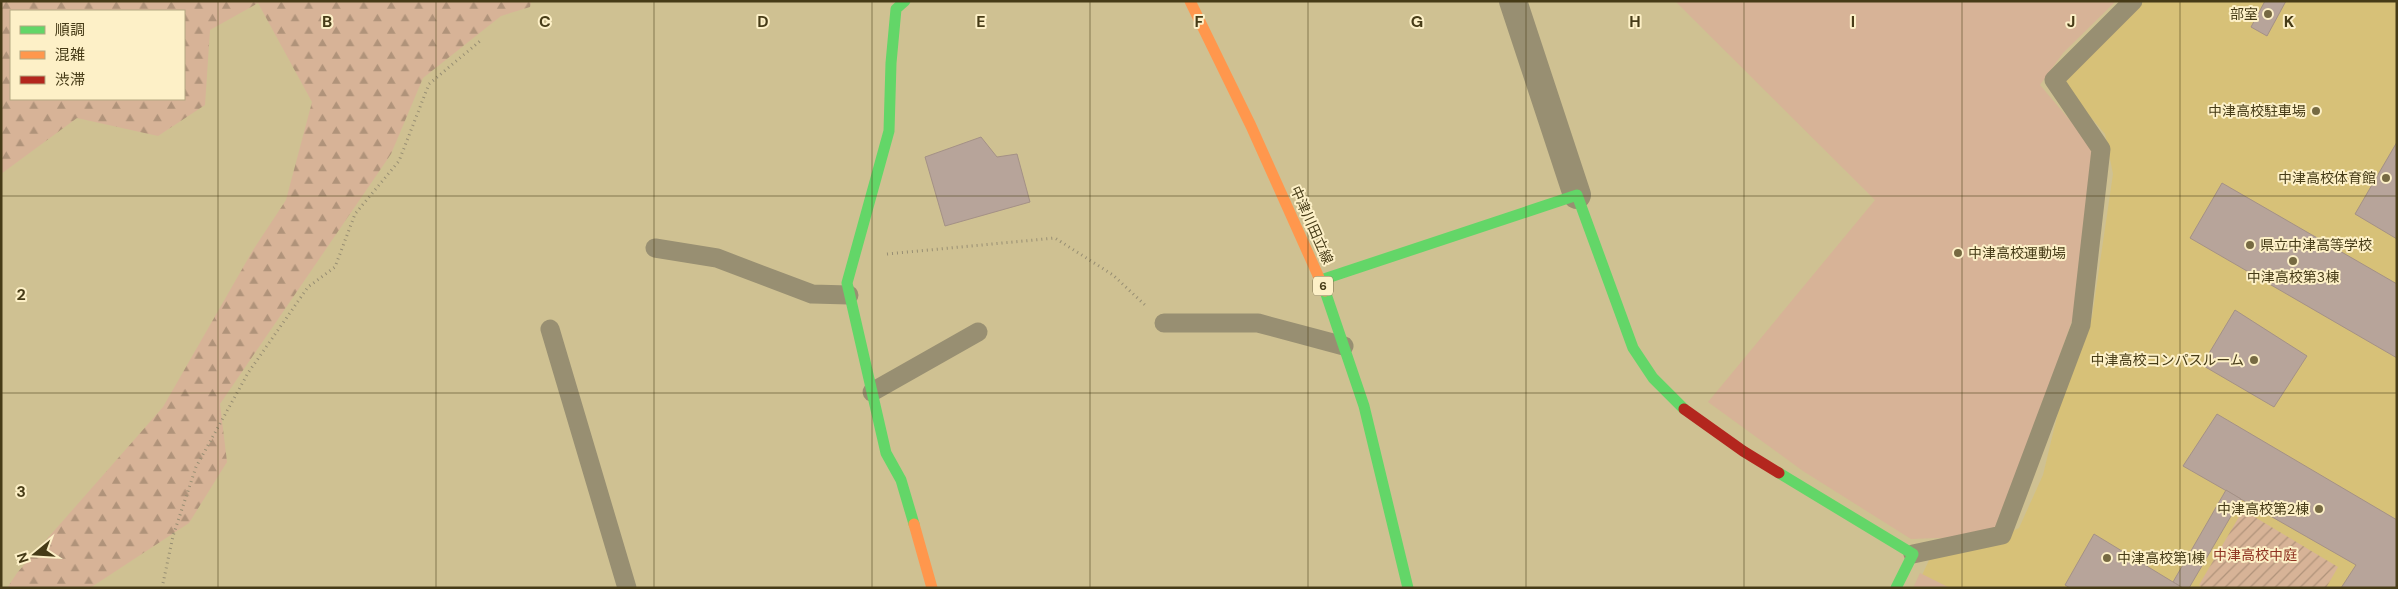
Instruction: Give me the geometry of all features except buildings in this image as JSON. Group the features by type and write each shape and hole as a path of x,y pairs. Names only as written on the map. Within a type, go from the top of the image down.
{"street":[{"path":"905,1 896,9 891,63 889,131 847,283 886,453 901,480 932,588"},
{"name":"中津川田立線","path":"1190,1 1252,126 1321,280 1364,406 1408,588"},
{"path":"1514,1 1577,195 1633,348 1653,378 1682,408 1743,451 1912,554 1896,588"},
{"path":"1321,280 1577,195"}],"lane":[{"path":"1912,554 2002,535 2081,325 2088,266 2101,149 2054,80 2133,1"},
{"path":"655,248 717,258 812,294 850,294"},
{"path":"1164,323 1258,323 1344,346"},
{"path":"550,329 627,588"},
{"path":"872,392 978,332"}],"path":[{"path":"162,588 173,536 196,466 248,373 308,287 335,267 355,214 399,161 429,84 480,41"},
{"path":"854,257 1055,238 1113,275 1164,323"}],"shaded area":[{"name":"県立中津高等学校","path":"2144,1 2397,1 2397,588 1916,588 1937,543 1967,552 2019,528 2043,475 2061,400 2092,317 2113,174 2105,134 2061,82"}],"green space":[{"path":"1,1 531,1 530,7 501,16 423,78 391,154 220,404 227,462 189,523 90,588 7,588 17,573 163,407 253,250 286,200 312,102 258,3 210,30 205,105 158,136 77,118 1,174"},
{"name":"中津高校運動場","path":"1675,1 2116,1 2063,53 2040,85 2090,144 2099,177 2077,307 2052,377 2006,524 1965,537 1911,539 1803,471 1708,402 1875,200"},
{"name":"中津高校中庭","path":"2243,510 2338,567 2326,588 2203,588 2199,585"},
{"path":"1920,573 1950,588 1913,588"}],"traffic: fast":[{"path":"905,1 896,9 891,63 889,131 847,283 886,453 901,480 914,524"},
{"path":"1321,280 1577,195 1633,348 1653,378 1684,409"},
{"path":"1325,291 1364,406 1408,588"},
{"path":"1779,473 1913,554 1896,588"}],"traffic: slow":[{"path":"1190,1 1251,126 1325,291"},
{"path":"914,524 932,588"}],"traffic: jam":[{"path":"1684,409 1743,451 1779,473"}],"place":[{"name":"部室","path":"2268,14"},
{"name":"中津高校駐車場","path":"2316,111"},
{"name":"中津高校体育館","path":"2386,178"},
{"name":"県立中津高等学校","path":"2250,245"},
{"name":"中津高校運動場","path":"1958,253"},
{"name":"中津高校第3棟","path":"2293,261"},
{"name":"中津高校コンパスルーム","path":"2254,360"},
{"name":"中津高校第2棟","path":"2319,509"},
{"name":"中津高校第1棟","path":"2107,558"}]}
